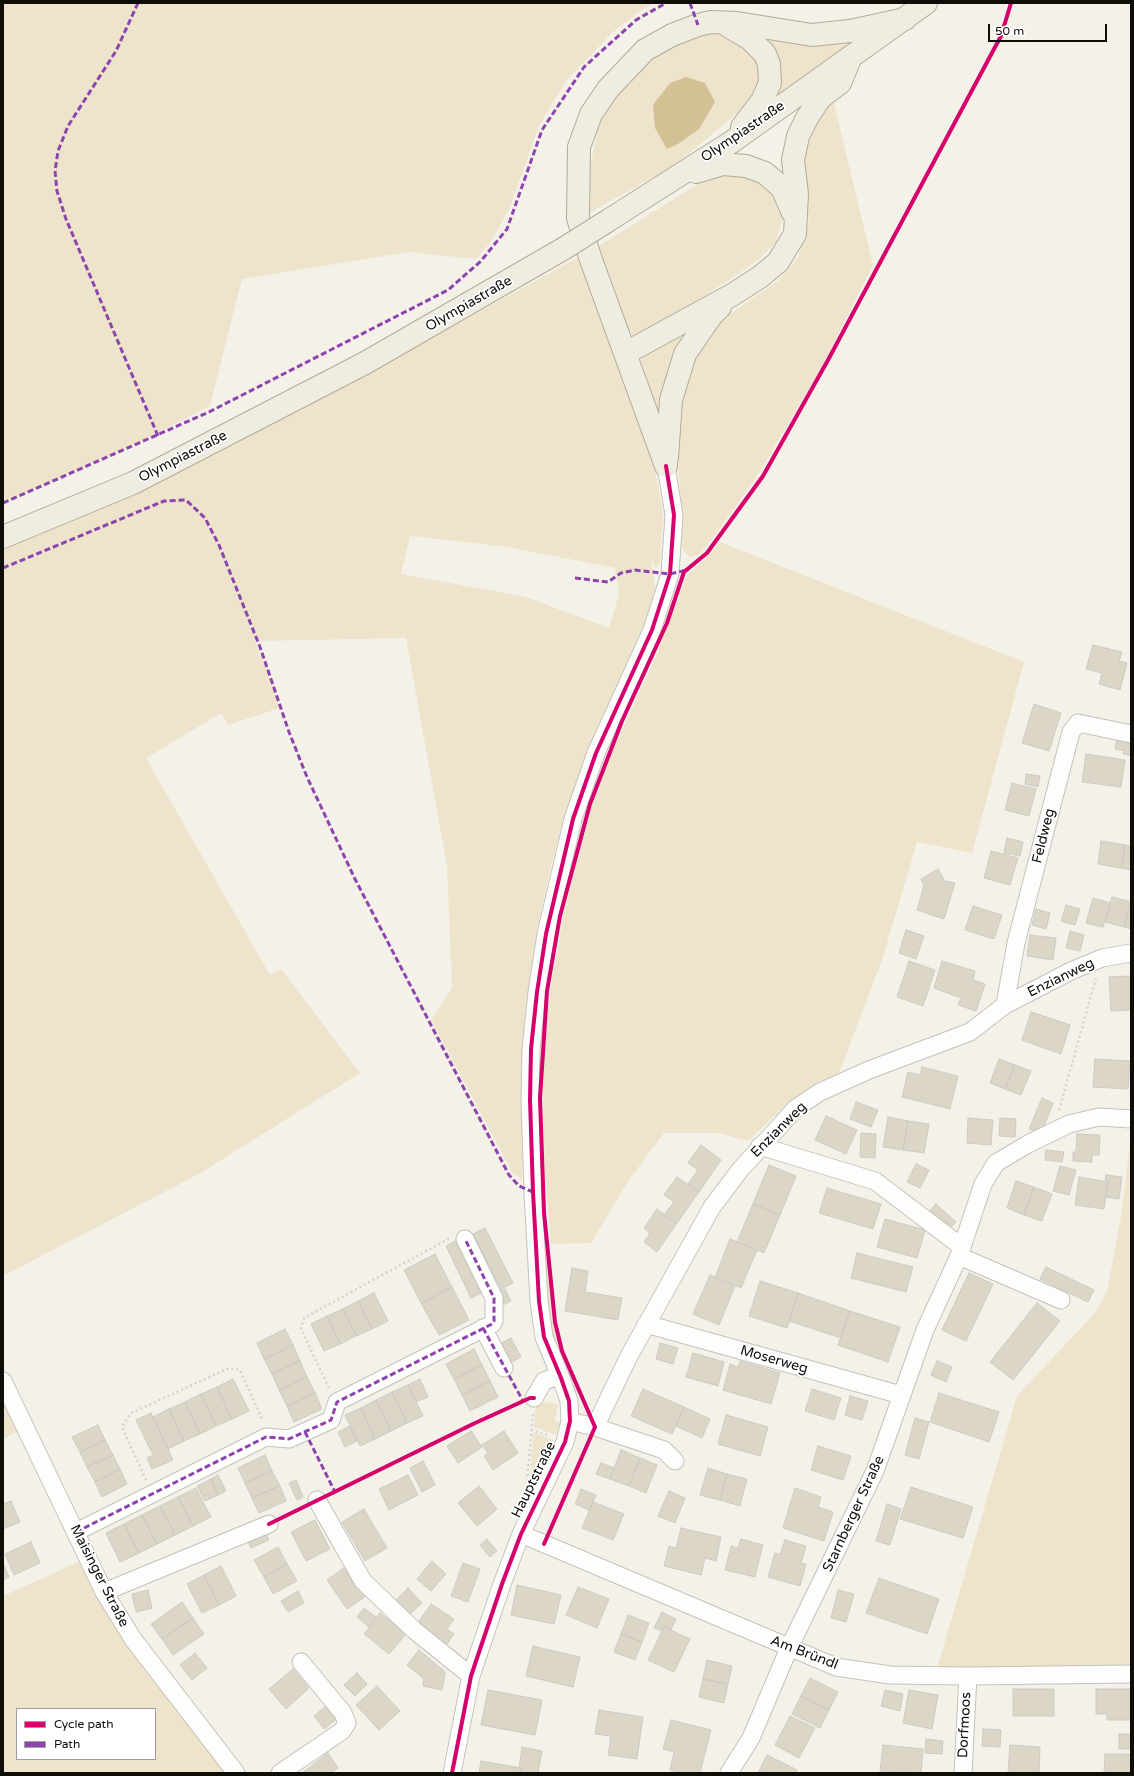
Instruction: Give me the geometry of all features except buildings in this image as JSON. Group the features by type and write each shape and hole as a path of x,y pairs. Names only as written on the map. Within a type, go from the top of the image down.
{"main road":[{"name":"Olympiastraße","path":"3,537 133,483 161,469 365,363 563,249 733,141 850,59 926,3"},
{"path":"666,466 590,257 578,218 579,148 591,114 608,89 645,50 672,35 711,22 736,23 812,35 850,31 905,19"},
{"path":"711,22 732,28 750,39 765,54 769,64 770,83 762,101 733,141"},
{"path":"626,353 732,295 760,278 778,262 795,234 797,194 793,160 798,136 807,118 820,98 840,83 850,59"},
{"path":"672,179 723,164 746,166 765,173 782,188 790,203 795,220"},
{"path":"666,466 671,400 685,354 711,316 732,295"}],"street":[{"name":"Hauptstraße","path":"452,1773 471,1676 502,1584 521,1534 565,1442 570,1421 569,1400 544,1337 539,1301 530,1100 532,1049 537,992 546,934 576,812 596,753 652,630 670,574 674,515 666,466"},
{"name":"Feldweg","path":"1005,1005 1016,943 1071,732 1078,723 1131,734"},
{"name":"Enzianweg","path":"595,1427 646,1324 712,1207 760,1146 796,1108 820,1092 869,1070 970,1032 1005,1005 1071,971 1102,958 1131,953"},
{"name":"Starnberger Straße","path":"729,1773 751,1738 789,1648 875,1472 925,1330 961,1252 983,1184 996,1163 1028,1144 1069,1124 1099,1116 1131,1119"},
{"path":"760,1146 875,1181 961,1252 1060,1300"},
{"path":"76,1532 152,1493 266,1438 289,1439 331,1420 336,1402 483,1328 494,1321 494,1298 465,1239"},
{"name":"Moserweg","path":"646,1324 901,1395"},
{"path":"483,1328 504,1368"},
{"path":"534,1398 544,1381 560,1375"},
{"name":"Maisinger Straße","path":"3,1381 104,1592 132,1639 236,1773"},
{"path":"570,1421 595,1427 664,1450 675,1461"},
{"path":"317,1500 363,1581 414,1630 471,1676"},
{"path":"104,1592 269,1524"},
{"name":"Am Bründl","path":"521,1534 836,1667 890,1675 968,1676 1131,1674"},
{"path":"280,1773 342,1731 347,1723 343,1713 301,1662"},
{"name":"Dorfmoos","path":"963,1773 968,1676"}],"path":[{"path":"1054,1132 1102,958"},
{"path":"336,1402 301,1329 304,1318 456,1235 465,1239"},
{"path":"152,1493 122,1427 131,1414 229,1368 240,1370 265,1425 266,1438"},
{"path":"527,1486 534,1398"}],"shaded area":[{"path":"3,3 654,3 643,9 612,33 566,81 539,126 510,207 491,242 476,259 409,252 242,279 210,406 145,439 3,503"},
{"path":"754,32 866,34 773,101"},
{"path":"716,33 738,38 755,51 762,69 759,95 675,165 589,213 586,186 600,119 617,93 633,74 655,57 681,42"},
{"path":"686,77 705,83 715,102 699,129 678,144 667,149 655,128 653,105 670,83"},
{"path":"832,95 873,265 821,368 758,475 713,538 698,555 690,557 681,547 682,513 674,417 680,386 706,337 731,313 778,281 798,257 809,222 800,170 806,131"},
{"path":"719,174 741,174 759,180 775,192 783,216 776,242 758,260 738,274 642,337 633,336 626,325 597,247 693,187"},
{"path":"579,257 651,448 663,513 660,562 656,568 651,558 655,588 647,617 588,751 564,816 549,874 536,934 528,991 523,1048 522,1180 512,1172 431,1020 452,988 447,866 406,638 255,641 280,708 228,725 221,713 146,758 270,975 281,969 360,1073 199,1174 3,1276 3,544 382,365","holes":["410,536 508,547 615,568 619,594 609,628 526,597 401,574"]},
{"path":"709,313 660,418 641,361 646,351"},
{"path":"720,542 1024,662 972,853 917,842 882,960 839,1073 814,1084 789,1102 748,1141 718,1133 664,1133 629,1180 591,1243 551,1244 545,1172 543,1099 545,1043 550,992 563,918 576,864 592,806 611,754 656,656 688,574 710,555"},
{"path":"1131,1136 1131,1670 936,1672 1017,1396 1094,1314 1107,1292 1122,1211"},
{"path":"541,1205 553,1323 560,1351 579,1393 574,1393 550,1337 546,1299"},
{"path":"3,1394 19,1431 3,1439"},
{"path":"545,1402 558,1404 555,1421 560,1422 556,1435 534,1427 536,1405"},
{"path":"533,1432 553,1440 537,1484 530,1482"},
{"path":"83,1560 231,1773 3,1773 3,1596"}],"marked path":[{"path":"138,3 116,51 68,126 58,151 55,171 57,191 66,219 158,436"},
{"path":"3,503 209,412 448,290 481,261 507,229 542,130 584,67 636,20 666,3"},
{"path":"690,3 698,25"},
{"path":"3,568 164,501 186,500 205,518 219,545 260,647 289,732 307,777 355,879 509,1175 519,1186 533,1192"},
{"path":"575,578 608,582 621,573 635,570 670,574 687,570"},
{"path":"76,1532 266,1437 289,1439 331,1420 337,1402 492,1324 494,1321 494,1298 465,1239"},
{"path":"483,1328 523,1401"},
{"path":"305,1432 335,1492"}],"cycle path":[{"path":"544,1544 595,1427 562,1351 555,1322 544,1213 540,1098 547,991 560,916 590,804 622,721 667,623 684,572 707,553 763,476 828,360 1001,36 1011,3"},
{"path":"452,1773 471,1676 502,1584 521,1534 565,1442 570,1421 569,1401 544,1337 539,1301 530,1100 531,1049 537,992 546,934 573,819 596,753 652,630 670,574 674,515 666,466"},
{"path":"269,1524 473,1424 530,1398 534,1398"}]}
